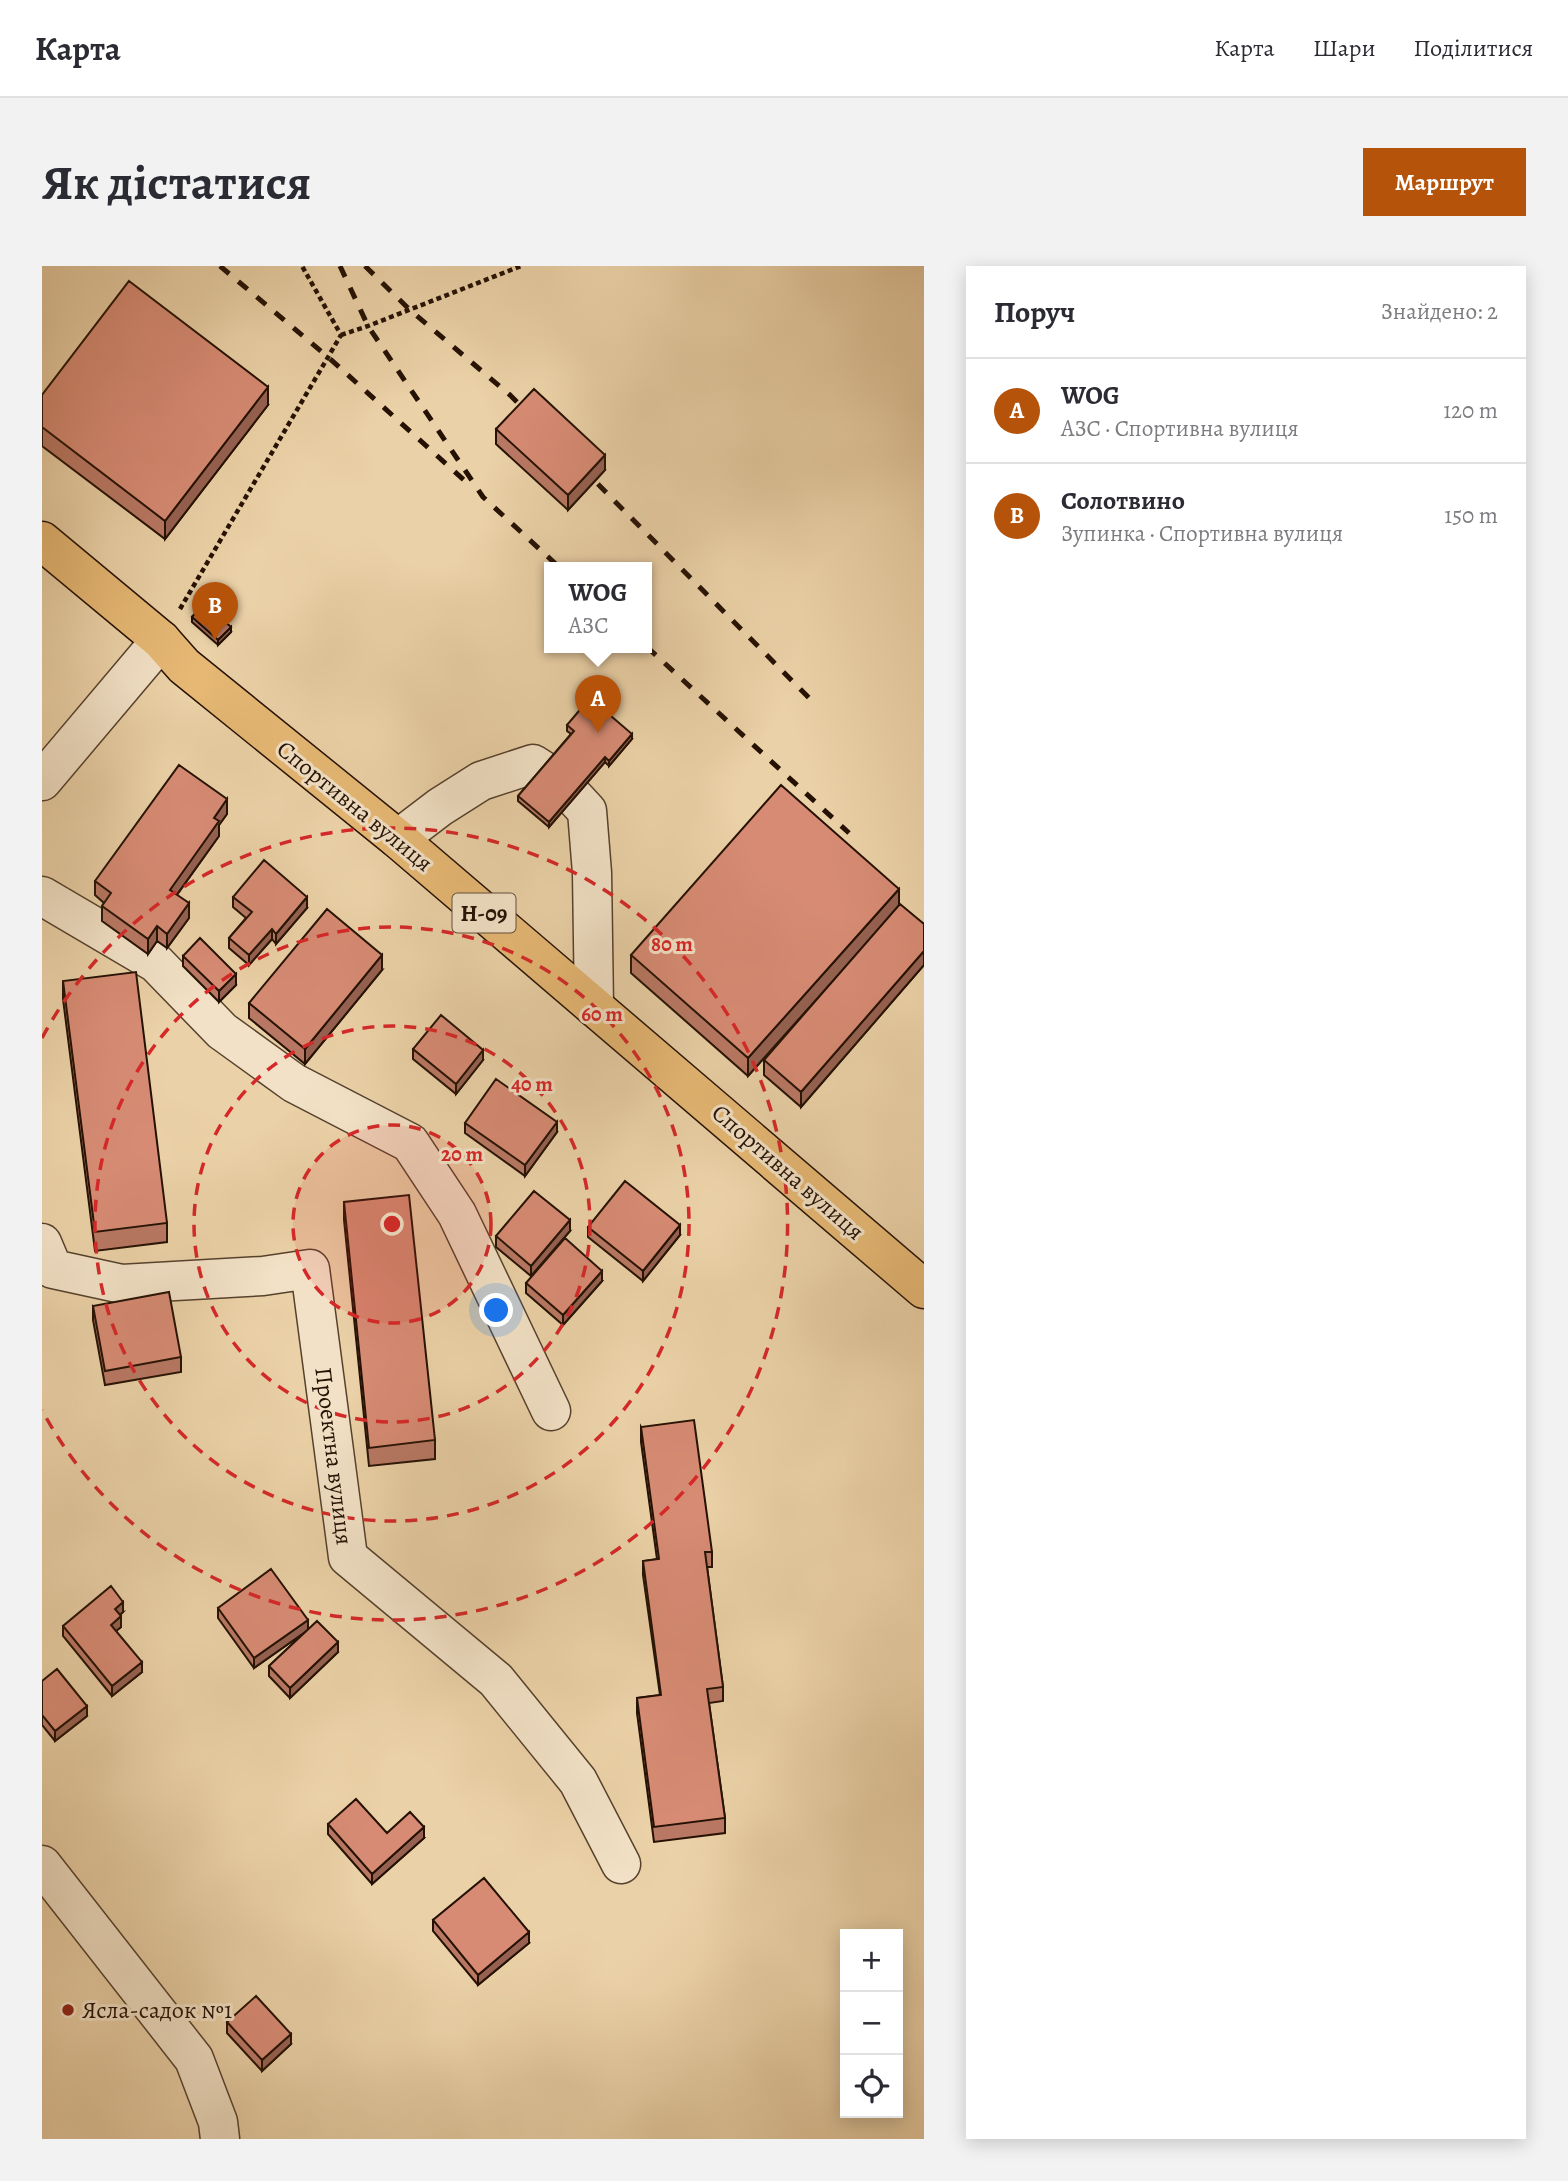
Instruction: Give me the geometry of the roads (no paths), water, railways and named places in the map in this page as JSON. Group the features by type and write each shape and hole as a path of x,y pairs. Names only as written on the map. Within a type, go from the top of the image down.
{"main road":[{"name":"Спортивна вулиця","path":"42,541 162,640 184,666 398,839 924,1289"}],"street":[{"path":"42,781 162,640"},
{"path":"398,839 440,807 481,781 533,764 544,771"},
{"path":"575,798 586,811 590,848 594,1007"},
{"path":"42,896 156,962 222,1031 294,1083 410,1143 457,1214 551,1410"},
{"name":"Проектна вулиця","path":"42,1243 53,1269 122,1284 263,1276 310,1269 348,1557 496,1680 578,1781 621,1864"},
{"path":"42,1865 194,2059 218,2122 220,2139"}],"railway":[{"path":"220,266 328,357 465,481"},
{"path":"340,266 368,326 483,497 554,562"},
{"path":"365,266 410,310 510,395 534,419"},
{"path":"581,467 817,706"},
{"path":"652,652 849,833"}],"place":[{"name":"Солотвино","path":"215,640"},
{"name":"WOG","path":"598,733"},
{"name":"Ясла-садок №1","path":"68,2010"}]}
